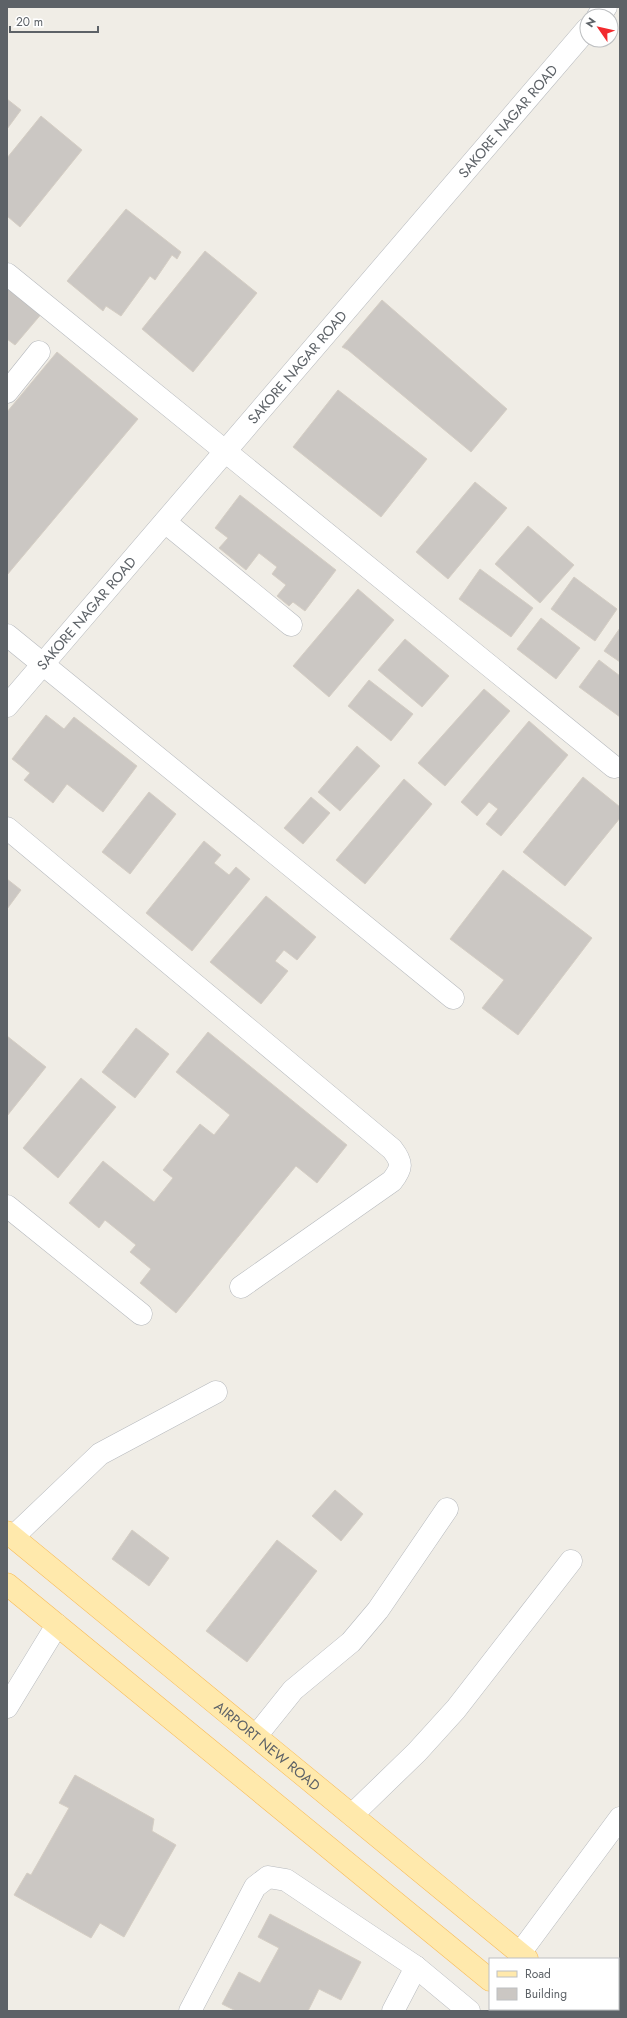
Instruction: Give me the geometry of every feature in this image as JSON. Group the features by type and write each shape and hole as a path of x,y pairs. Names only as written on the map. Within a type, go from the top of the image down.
{"main road":[{"name":"AIRPORT NEW ROAD","path":"10,1534 523,1956"},
{"path":"7,1584 489,1979"}],"street":[{"name":"SAKORE NAGAR ROAD","path":"7,706 579,38"},
{"path":"7,274 614,767"},
{"path":"7,392 39,352"},
{"path":"165,522 290,625"},
{"path":"7,635 453,998"},
{"path":"7,828 392,1149 399,1157 401,1166 392,1181 241,1287"},
{"path":"7,1206 141,1314"},
{"path":"10,1534 100,1454 216,1392"},
{"path":"256,1736 293,1690 351,1642 378,1610 447,1509"},
{"path":"352,1815 417,1752 456,1709 571,1561"},
{"path":"7,1707 57,1625"},
{"path":"523,1956 620,1818"},
{"path":"190,2011 255,1888 268,1877 286,1880 416,1968 469,2011"},
{"path":"393,2011 416,1968"}],"building":[{"path":"7,99 21,110 7,129"},
{"path":"41,116 82,150 20,227 7,216 7,158"},
{"path":"126,209 181,252 177,259 172,255 155,280 150,276 121,316 106,306 103,311 67,281"},
{"path":"205,251 257,293 193,372 142,329"},
{"path":"7,282 43,312 15,345 7,339"},
{"path":"382,300 507,409 471,452 348,350 342,347"},
{"path":"57,352 138,419 7,575 7,412"},
{"path":"338,390 427,459 381,517 293,447"},
{"path":"475,482 507,508 448,579 416,552"},
{"path":"240,495 336,570 305,611 293,602 289,606 277,596 286,585 272,574 277,567 259,553 246,570 219,548 228,538 215,528"},
{"path":"528,526 574,565 540,603 495,564"},
{"path":"480,569 533,608 511,637 459,599"},
{"path":"574,577 617,609 595,641 551,609"},
{"path":"358,589 394,620 329,697 293,666"},
{"path":"541,618 580,648 556,679 517,649"},
{"path":"620,628 620,662 604,651"},
{"path":"405,639 449,676 422,707 378,670"},
{"path":"599,660 620,676 620,717 579,687"},
{"path":"369,680 413,714 391,741 348,706"},
{"path":"484,689 510,711 445,786 418,763"},
{"path":"46,715 64,729 74,717 137,766 103,812 67,784 53,803 24,780 30,773 12,759"},
{"path":"529,721 568,755 501,836 486,824 498,809 489,802 477,816 461,802"},
{"path":"357,746 380,766 340,811 318,792"},
{"path":"583,777 620,807 620,818 565,886 523,852"},
{"path":"404,779 432,804 365,884 336,860"},
{"path":"149,792 176,814 130,874 102,852"},
{"path":"311,797 330,813 303,844 284,828"},
{"path":"204,841 221,855 214,863 229,875 236,867 250,879 192,951 146,913"},
{"path":"503,870 592,938 518,1035 482,1008 504,980 450,939"},
{"path":"7,879 21,890 7,909"},
{"path":"266,896 316,937 297,960 284,950 275,961 288,971 261,1004 210,962"},
{"path":"136,1028 169,1054 135,1098 102,1072"},
{"path":"208,1032 347,1145 317,1183 296,1166 176,1313 140,1283 151,1269 130,1252 136,1245 105,1220 99,1228 69,1203 103,1161 154,1202 173,1178 163,1170 200,1124 214,1135 230,1115 176,1072"},
{"path":"7,1036 46,1067 7,1116"},
{"path":"81,1078 116,1107 58,1178 23,1148"},
{"path":"335,1490 363,1514 341,1541 312,1516"},
{"path":"132,1530 169,1558 149,1586 112,1559"},
{"path":"277,1540 317,1571 247,1662 206,1631"},
{"path":"75,1775 154,1819 152,1831 176,1845 124,1937 100,1923 91,1938 14,1895 27,1873 31,1875 69,1808 59,1803"},
{"path":"270,1914 361,1962 341,2000 319,1989 308,2011 236,2011 222,2004 239,1972 260,1983 279,1948 258,1937"}]}
